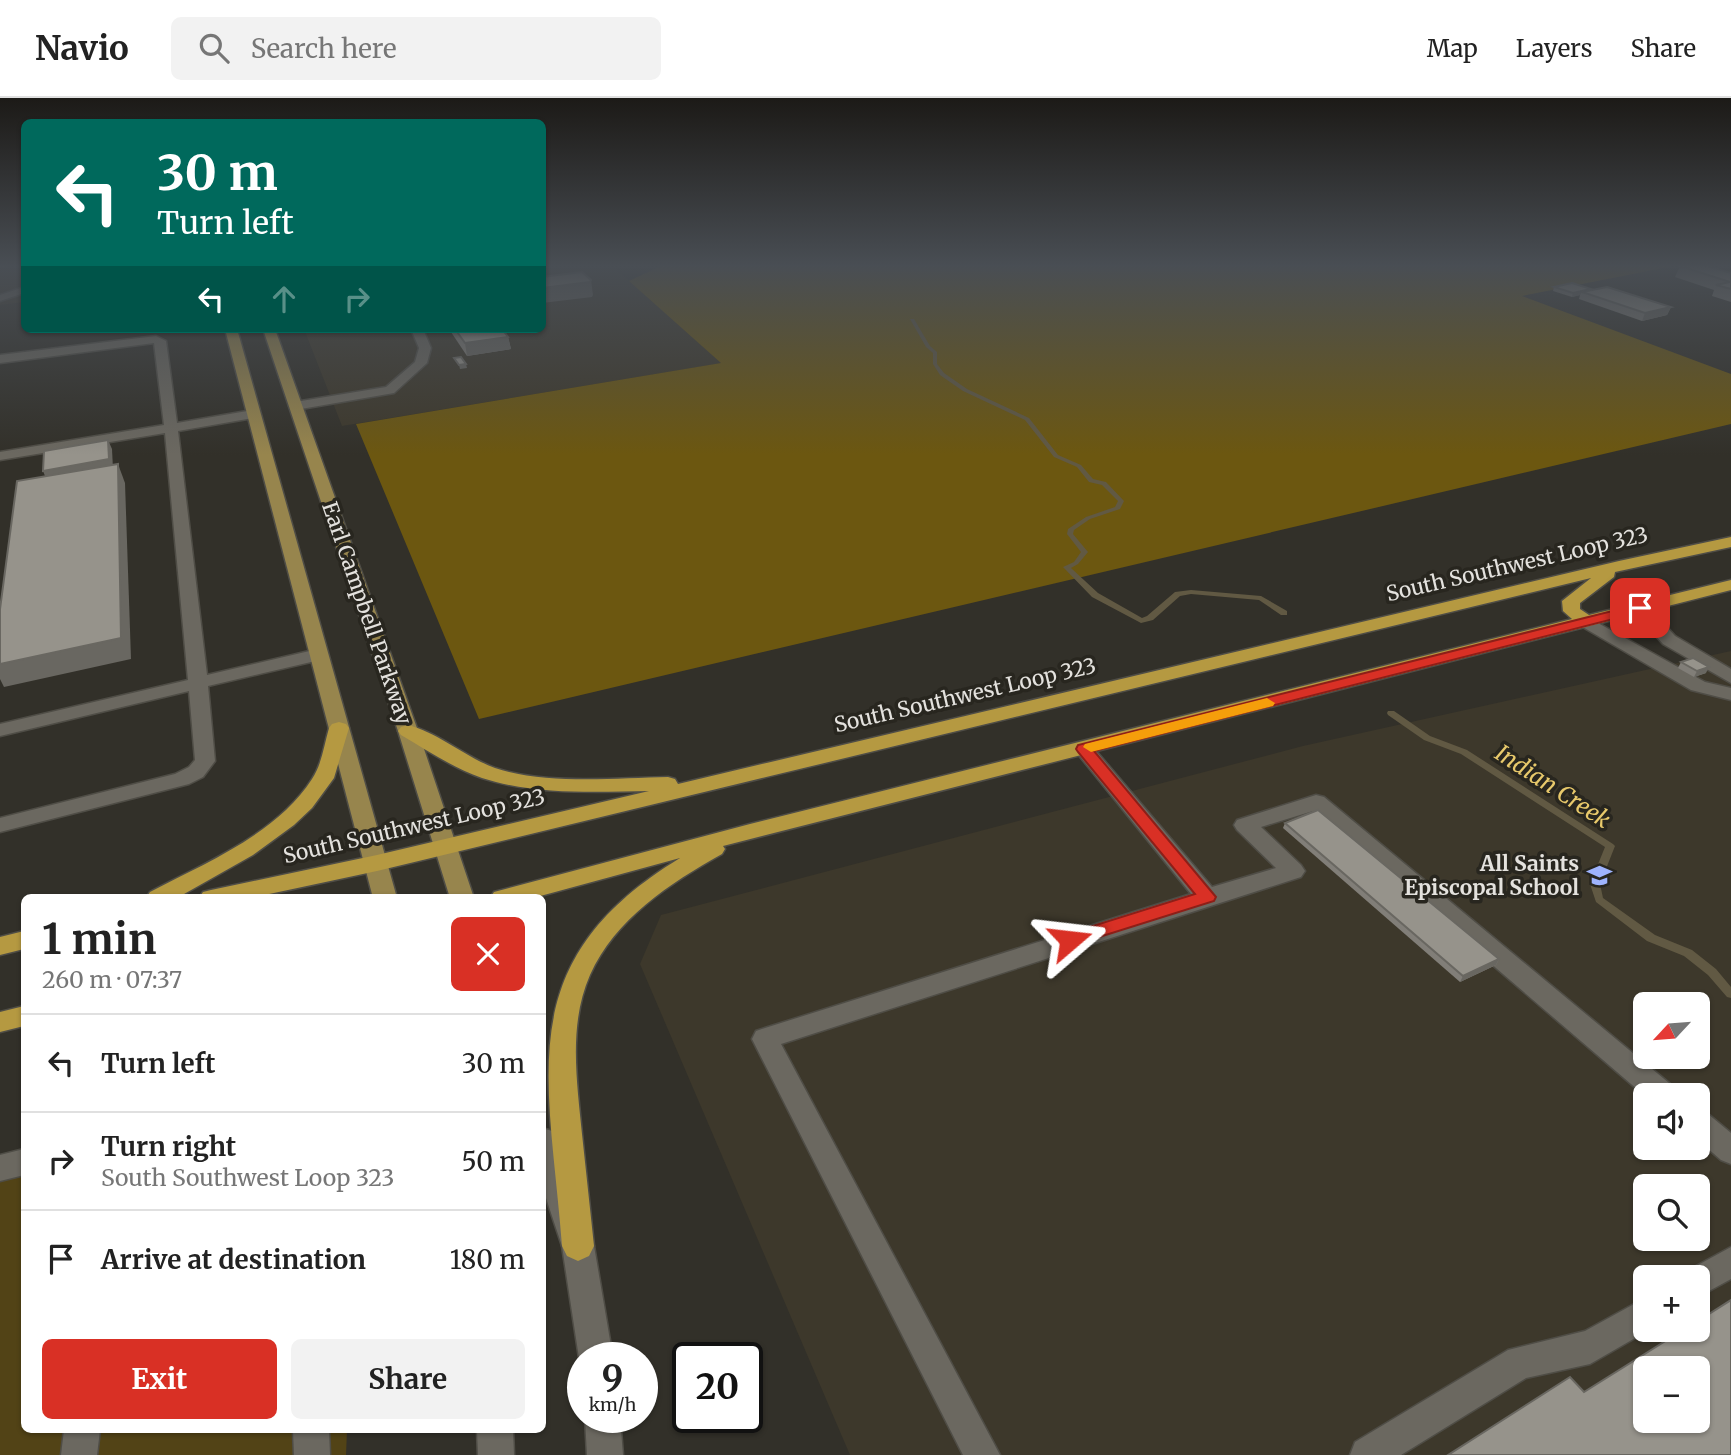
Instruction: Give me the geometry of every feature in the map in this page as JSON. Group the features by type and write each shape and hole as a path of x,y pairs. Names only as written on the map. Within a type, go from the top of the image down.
{"highway":[{"name":"South Southwest Loop 323","path":"230,894 377,863 1619,566 1731,542"},
{"path":"1587,622 1572,611 1572,601 1619,566"},
{"path":"517,894 750,831 1731,586"},
{"path":"165,894 246,849 287,819 321,783 339,728"},
{"path":"408,731 474,767 500,776 546,782 702,784"},
{"path":"578,1246 562,1072 565,1020 576,981 597,943 642,894 672,873 750,831"},
{"path":"0,946 21,941"}],"main road":[{"path":"232,333 385,894"},
{"name":"Earl Campbell Parkway","path":"270,333 408,731 461,894"}],"street":[{"path":"0,347 103,333"},
{"path":"295,406 390,390 421,363 425,348 419,333"},
{"path":"0,359 156,339 160,341 205,761 196,772 182,779 0,825"},
{"path":"0,456 253,414"},
{"path":"1640,608 1669,640 1731,677"},
{"path":"1587,622 1698,686 1731,694"},
{"path":"0,730 318,655"},
{"path":"1084,749 1207,897"},
{"path":"982,1455 765,1039 1293,872 1245,825 1316,803 1650,1083"},
{"path":"1710,1133 1731,1151"},
{"path":"546,1152 578,1246 593,1342"},
{"path":"0,1168 21,1163"},
{"path":"1710,1275 1731,1262"},
{"path":"1368,1455 1520,1362 1590,1347 1633,1321"},
{"path":"79,1455 82,1433"},
{"path":"311,1433 312,1455"},
{"path":"495,1433 496,1455"},
{"path":"604,1433 605,1455"}],"shaded area":[{"path":"546,328 683,328 722,363 342,426 306,333 546,333"},
{"path":"682,328 1609,328 1731,374 1731,424 479,719 356,424 721,363"},
{"path":"1731,651 1731,1455 850,1455 640,964 661,915 1303,746"},
{"path":"21,1173 21,1433 347,1433 346,1455 0,1455 0,1176"}],"building":[{"path":"458,333 505,333 508,337 465,343"},
{"path":"461,357 466,364 459,365 454,358"},
{"path":"108,440 109,459 43,471 44,451"},
{"path":"118,464 121,638 0,664 0,609 17,481"},
{"path":"1693,658 1709,667 1697,671 1681,662"},
{"path":"1318,810 1499,959 1463,976 1285,823"},
{"path":"1731,1300 1731,1455 1448,1455 1570,1377 1584,1392 1633,1361 1633,1433 1710,1433 1710,1356 1641,1356 1664,1342 1710,1342 1710,1313"}],"waterway":[{"name":"Indian Creek","path":"917,328 928,347 935,352 935,364 942,374 965,390 1027,419 1056,456 1079,466 1091,481 1104,483 1121,501 1118,508 1088,518 1071,529 1070,534 1085,552 1076,563 1066,567 1095,595 1141,621 1150,618 1178,594 1191,592 1261,598 1284,613"},
{"name":"Indian Creek","path":"1391,713 1427,738 1464,752 1610,846 1595,884 1599,900 1651,938 1688,953 1712,972 1731,994"}],"slow traffic":[{"path":"1091,747 1267,703"}],"place":[{"name":"All Saints Episcopal School","path":"1599,875"}],"route":[{"path":"1070,940 1207,897 1084,749 1640,608"}]}
